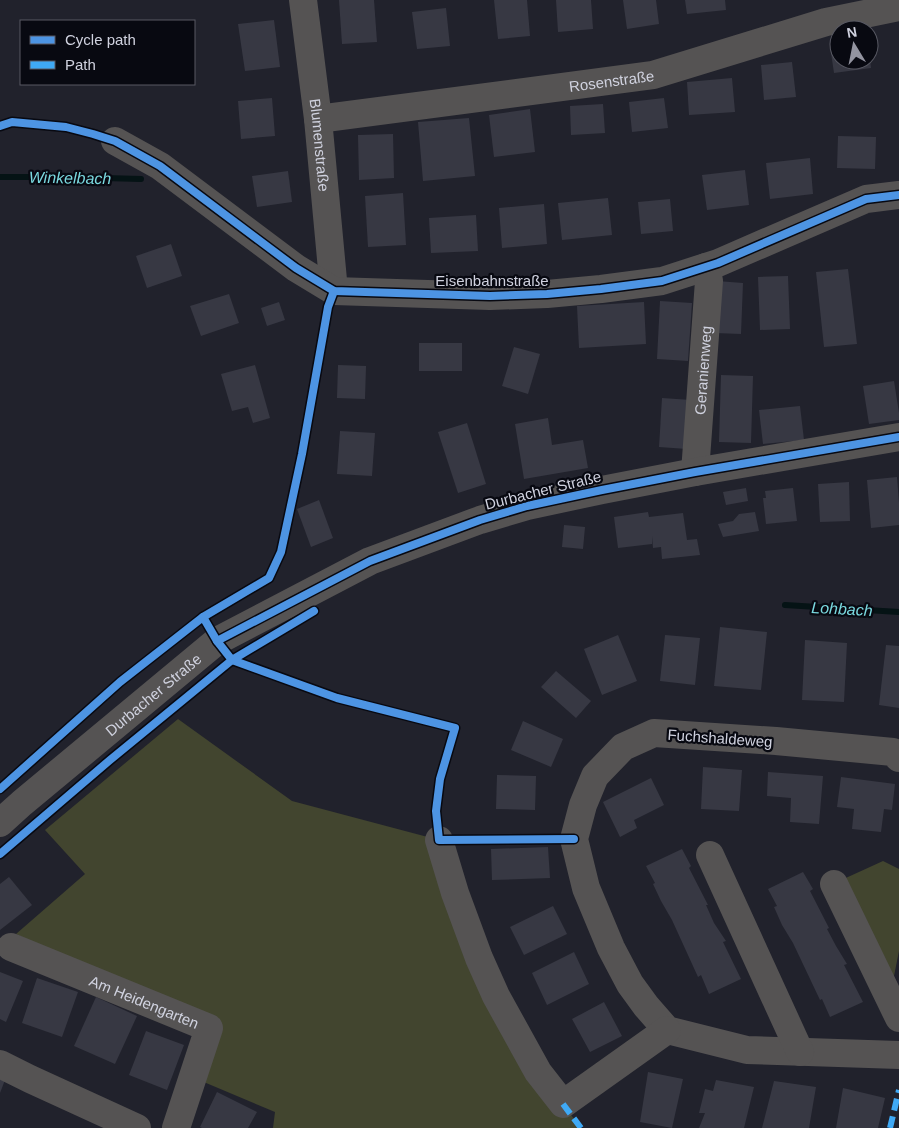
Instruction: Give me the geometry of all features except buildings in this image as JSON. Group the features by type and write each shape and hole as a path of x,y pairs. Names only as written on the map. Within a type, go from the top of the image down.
{"street":[{"name":"Blumenstraße","path":"303,0 318,119 334,291"},
{"name":"Rosenstraße","path":"318,119 653,75 826,22 899,7"},
{"name":"Eisenbahnstraße","path":"115,142 160,166 296,268 334,291 490,296 546,294 662,281 718,263 866,199 899,195"},
{"name":"Geranienweg","path":"695,472 709,281 706,267"},
{"name":"Durbacher Straße","path":"0,824 22,803 217,641 370,561 480,520 527,506 695,472 899,437"},
{"name":"Fuchshaldeweg","path":"667,1030 630,984 611,948 586,888 574,839 583,805 595,776 623,747 654,733 776,741 893,752 899,758"},
{"path":"439,840 455,893 492,988 538,1072 563,1104 667,1030 747,1050 899,1055"},
{"path":"710,855 800,1052"},
{"path":"834,884 899,1018"},
{"name":"Am Heidengarten","path":"10,947 209,1028 176,1128"},
{"path":"0,1064 137,1128"}],"green space":[{"path":"178,719 292,801 439,840 538,1072 581,1128 273,1128 275,1112 199,1080 209,1028 16,934 85,874 45,830"},
{"path":"883,861 899,869 899,951 891,991 837,882"}],"waterway":[{"name":"Winkelbach","path":"0,177 141,179"},
{"name":"Lohbach","path":"785,605 899,612"}],"marked path":[{"path":"890,1128 899,1090"},
{"path":"563,1104 581,1128"}],"cycle path":[{"path":"0,126 12,122 66,127 115,141 160,166 296,268 334,291 490,296 547,294 662,281 718,263 866,199 899,195"},
{"path":"0,789 120,682 203,617 269,578 281,552 302,454 328,307 334,291"},
{"path":"217,641 370,561 480,520 527,506 602,490 899,437"},
{"path":"0,854 110,760 232,660 314,611"},
{"path":"203,617 217,641 232,660 337,698 455,728 440,779 436,811 439,840 574,839"}]}
